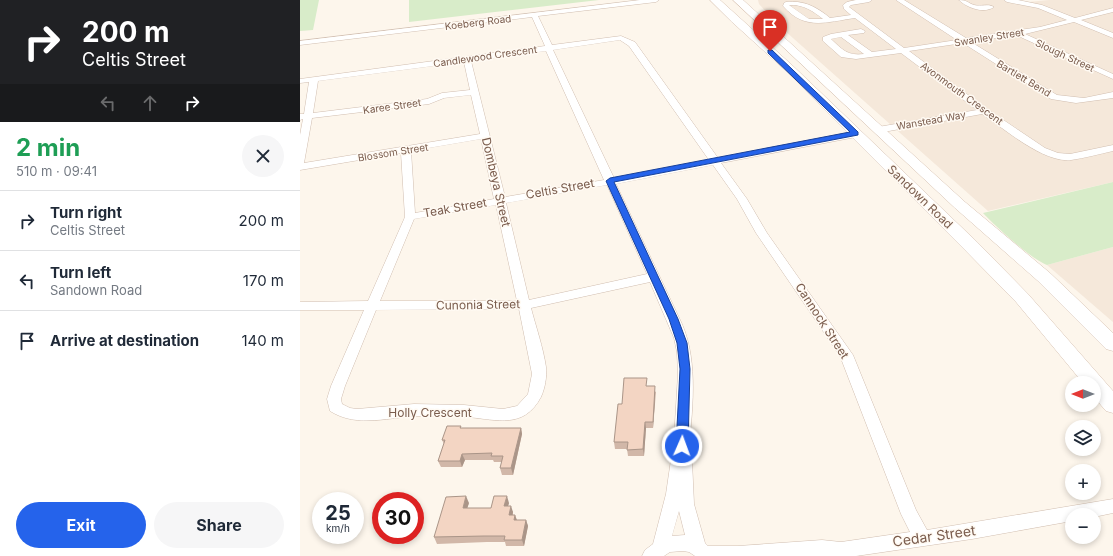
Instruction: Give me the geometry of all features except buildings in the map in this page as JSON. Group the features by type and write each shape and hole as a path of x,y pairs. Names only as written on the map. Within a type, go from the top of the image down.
{"main road":[{"name":"Sandown Road","path":"715,0 971,246 1022,298 1113,405"},
{"name":"Sandown Road","path":"738,0 998,239 1044,277 1113,344"}],"street":[{"name":"Koeberg Road","path":"300,43 656,0"},
{"name":"Avonmouth Crescent","path":"869,0 851,3 846,5 846,8 984,111 1038,148 1056,156 1076,156 1113,148"},
{"name":"Bartlett Bend","path":"899,0 1054,97 1083,101 1113,95"},
{"path":"962,0 973,7 991,7"},
{"path":"1007,0 1040,6 1113,36"},
{"path":"829,20 805,2 793,1 786,4 796,14 807,21 815,22 829,20 856,16"},
{"name":"Swanley Street","path":"842,34 826,39 848,56 870,55 1016,33 1113,10"},
{"path":"534,15 549,48"},
{"path":"842,34 861,31"},
{"name":"Slough Street","path":"1016,33 1113,77"},
{"path":"842,34 870,55"},
{"name":"Cannock Street","path":"549,48 608,39 621,38 629,41 715,162 846,355 909,514 923,538"},
{"name":"Candlewood Crescent","path":"300,81 549,48 678,330 684,357 682,446"},
{"name":"Dombeya Street","path":"467,58 525,304"},
{"path":"300,162 304,117 314,79"},
{"name":"Karee Street","path":"304,117 429,101 442,96 475,92"},
{"name":"Wanstead Way","path":"878,130 984,111"},
{"name":"Celtis Street","path":"500,200 715,162 856,134"},
{"name":"Blossom Street","path":"300,166 485,136"},
{"path":"372,306 410,217 406,149"},
{"name":"Teak Street","path":"410,217 500,200"},
{"name":"Cunonia Street","path":"300,306 525,304 653,276"},
{"name":"Holly Crescent","path":"372,306 363,324 334,399 335,408 352,415 398,411 465,411 487,414 506,414 516,412 524,408 534,398 540,372 525,304"},
{"path":"682,446 686,504 691,526 704,552"},
{"path":"653,553 667,530 673,505 682,446"},
{"name":"Cedar Street","path":"653,553 683,543 704,552 738,554 822,548 841,550 923,538 1113,506"},
{"path":"821,556 841,550"}],"shaded area":[{"path":"758,0 1009,0 1028,2 1049,0 1113,0 1113,182 988,211 776,23 759,4"},
{"path":"1113,247 1113,322 1047,265"}],"green space":[{"path":"300,0 319,0 313,30 300,31"},
{"path":"409,0 599,0 409,22"},
{"path":"1113,182 1113,247 1047,265 1040,262 1004,234 983,213"}],"route":[{"path":"682,446 685,369 682,343 664,298 610,181 856,134 770,51"}]}
